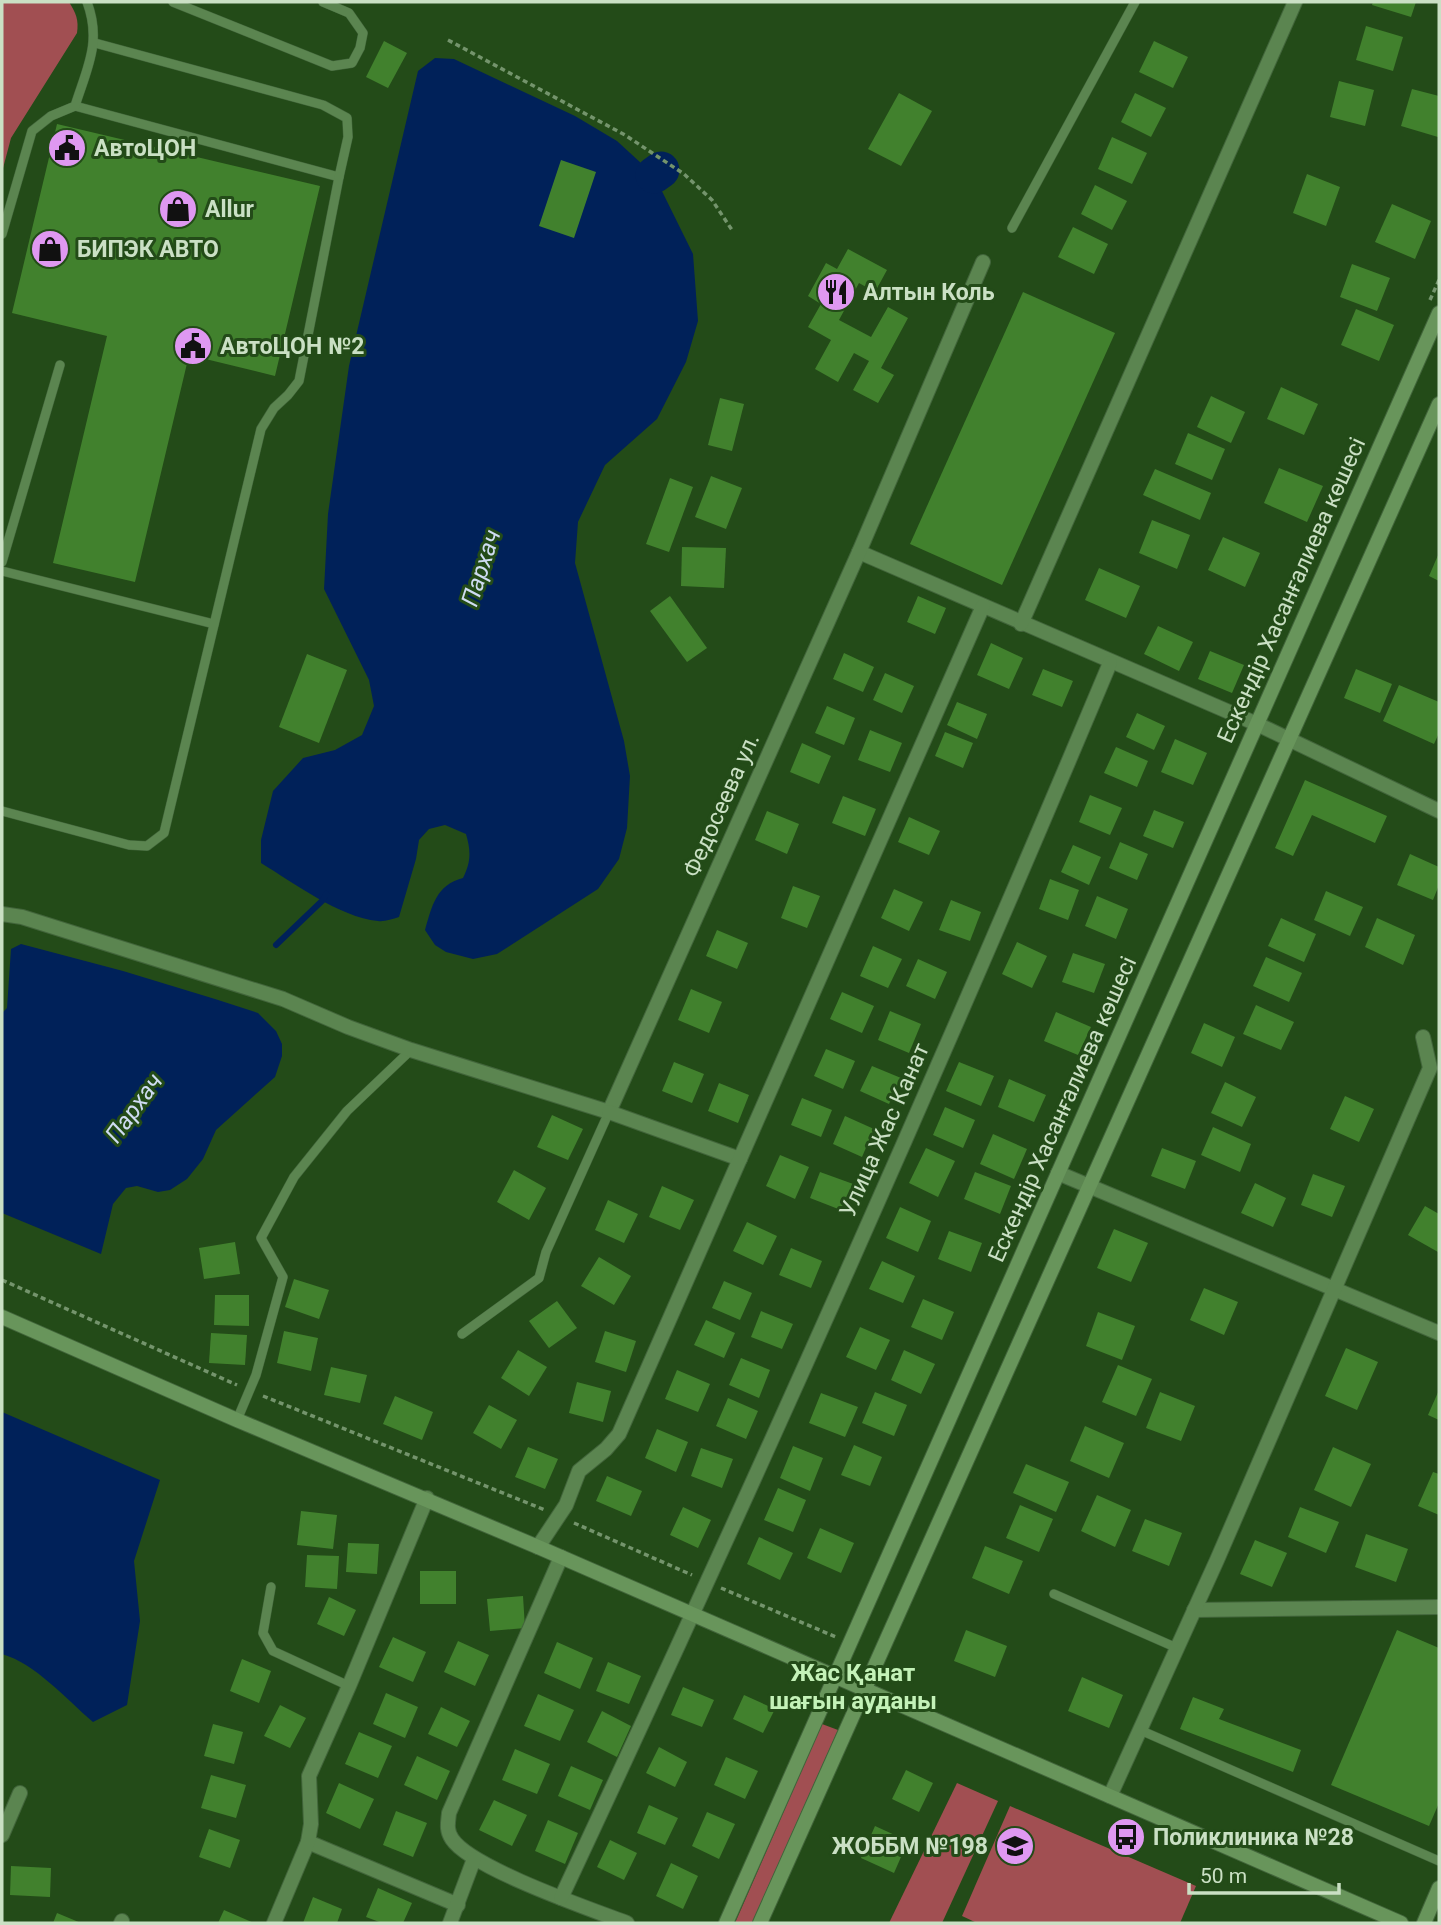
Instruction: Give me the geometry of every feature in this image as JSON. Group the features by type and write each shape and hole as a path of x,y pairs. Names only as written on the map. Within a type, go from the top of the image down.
{"street":[{"path":"1021,624 1295,2"},
{"name":"Федосеева ул.","path":"609,1112 859,552 983,262"},
{"name":"Ескендір Хасанғалиева көшесі","path":"726,1923 1439,313"},
{"path":"760,1923 1439,404"},
{"path":"859,552 1110,663 1257,724 1439,811"},
{"path":"538,1546 566,1505 579,1471 620,1434 983,606"},
{"name":"Улица Жас Канат","path":"561,1899 694,1614 915,1119 1110,663"},
{"path":"2,914 52,926 283,999 411,1050 609,1112 740,1159"},
{"path":"1110,1796 1334,1289 1435,1070 1423,1037"},
{"path":"1058,1173 1439,1333"},
{"path":"2,1317 836,1675 1401,1923"},
{"path":"274,1923 308,1842 311,1825 309,1776 427,1498"},
{"path":"561,1557 449,1813 448,1831 454,1842 474,1859 561,1899 627,1923"},
{"path":"1194,1609 1439,1607"},
{"path":"2,1835 20,1793"},
{"path":"308,1842 458,1905"},
{"path":"450,1923 474,1859"},
{"path":"1424,1923 1439,1888"}],"lane":[{"path":"75,106 95,43 93,16 87,2"},
{"path":"173,2 332,66 352,63 360,48 363,33 349,13 323,2"},
{"path":"1012,228 1135,2"},
{"path":"2,811 129,845 147,846 164,833 261,429 274,408 299,381 348,138 347,118 323,105 95,43"},
{"path":"2,234 32,131 51,116 75,106 339,177"},
{"path":"2,562 60,365"},
{"path":"2,571 214,624"},
{"path":"237,1420 250,1391 283,1277 261,1238 294,1177 347,1111 411,1050"},
{"path":"462,1334 539,1278 546,1252 609,1112"},
{"path":"271,1587 263,1633 273,1651 349,1686"},
{"path":"1054,1594 1177,1648"},
{"path":"1140,1730 1439,1861"}],"path":[{"path":"448,40 625,135 684,174 712,200 732,230"},
{"path":"2,1280 250,1391 559,1516 835,1638"}],"shaded area":[{"path":"2,2 69,2 78,24 77,33 11,138 2,172"},
{"path":"822,1724 838,1730 752,1923 735,1923"},
{"path":"957,1783 998,1801 942,1923 889,1923"},
{"name":"ЖОББМ №198","path":"1010,1806 1196,1886 1180,1923 977,1923 962,1916"}],"water":[{"path":"435,58 454,59 575,116 617,141 654,175 693,254 698,321 686,362 657,419 605,465 578,522 575,563 624,741 630,776 627,828 619,859 598,889 497,954 473,959 446,952 435,945 425,930 436,898 447,886 463,878 466,872 469,846 466,834 445,825 429,829 419,840 399,917 383,921 363,918 333,906 261,863 261,840 273,791 303,758 335,750 362,735 374,706 369,680 324,589 328,514 349,366 418,71"},
{"path":"21,944 123,971 258,1013 276,1031 282,1044 282,1056 275,1077 216,1130 203,1159 187,1179 170,1190 158,1192 137,1186 126,1188 113,1204 101,1254 2,1213 2,1013 7,1008 11,949"},
{"path":"2,1412 160,1480 134,1561 140,1621 127,1705 93,1722 39,1674 2,1654"}],"building":[{"path":"1373,2 1416,2 1411,17 1372,5"},
{"path":"1366,26 1403,37 1393,71 1356,60"},
{"path":"384,41 407,53 388,88 366,77"},
{"path":"1154,41 1188,57 1173,88 1139,72"},
{"path":"1339,81 1374,90 1365,126 1330,117"},
{"path":"1412,89 1439,96 1438,137 1401,126"},
{"path":"899,93 932,111 901,166 868,149"},
{"path":"1135,93 1166,108 1151,137 1121,122"},
{"name":"АвтоЦОН №2","path":"57,124 320,186 275,376 189,355 135,582 53,563 107,336 12,313"},
{"path":"1112,137 1147,153 1132,184 1098,169"},
{"path":"561,160 596,172 574,238 539,226"},
{"path":"1307,174 1340,187 1326,226 1293,213"},
{"path":"1095,185 1127,201 1112,230 1081,214"},
{"path":"1392,204 1431,221 1415,259 1375,242"},
{"path":"1073,227 1108,244 1094,274 1058,257"},
{"path":"848,249 887,270 875,292 859,283 839,320 871,337 888,307 908,318 881,368 894,375 878,403 853,390 869,361 854,353 838,382 815,369 831,340 808,327 821,304 808,296 826,263 837,269"},
{"path":"1352,264 1390,278 1377,311 1340,297"},
{"path":"1023,292 1115,333 1002,585 910,544"},
{"path":"1356,309 1394,325 1379,361 1341,345"},
{"path":"1281,387 1318,404 1304,435 1267,419"},
{"path":"1211,396 1245,412 1231,443 1197,427"},
{"path":"720,398 744,404 732,451 708,445"},
{"path":"1188,433 1225,449 1212,480 1175,464"},
{"path":"1279,468 1323,486 1307,522 1264,503"},
{"path":"1155,469 1211,493 1200,520 1143,495"},
{"path":"711,476 742,488 726,529 695,517"},
{"path":"670,478 693,487 669,552 646,544"},
{"path":"1152,520 1190,535 1177,569 1139,553"},
{"path":"1223,537 1260,553 1245,587 1208,570"},
{"path":"682,547 726,548 724,588 681,586"},
{"path":"1439,553 1439,581 1429,576"},
{"path":"1099,568 1140,586 1126,618 1085,600"},
{"path":"670,596 707,648 687,662 650,611"},
{"path":"918,596 946,608 935,634 907,622"},
{"path":"1158,626 1193,642 1179,671 1144,654"},
{"path":"991,643 1023,658 1009,689 977,675"},
{"path":"1210,651 1244,665 1232,693 1198,679"},
{"path":"844,653 874,667 863,692 833,679"},
{"path":"307,654 347,670 319,743 279,727"},
{"path":"1043,669 1073,681 1062,707 1032,695"},
{"path":"1356,669 1392,684 1380,713 1344,698"},
{"path":"885,673 914,686 902,713 873,700"},
{"path":"1399,685 1439,702 1439,733 1434,744 1383,721"},
{"path":"957,702 987,714 977,739 947,725"},
{"path":"827,706 855,718 844,745 815,733"},
{"path":"1137,713 1165,726 1154,750 1126,737"},
{"path":"870,730 902,743 890,772 858,760"},
{"path":"945,732 973,743 963,768 935,756"},
{"path":"1175,739 1207,753 1193,785 1161,772"},
{"path":"802,743 831,756 819,784 790,772"},
{"path":"1116,747 1148,761 1137,787 1104,773"},
{"path":"1305,780 1387,816 1375,843 1312,815 1293,856 1275,848"},
{"path":"1090,795 1122,808 1110,835 1079,822"},
{"path":"843,796 876,809 865,836 832,823"},
{"path":"1154,810 1184,822 1173,848 1143,836"},
{"path":"767,811 799,824 787,854 755,840"},
{"path":"909,817 940,831 929,855 898,842"},
{"path":"1120,842 1148,854 1137,880 1109,868"},
{"path":"1073,845 1101,857 1089,885 1061,872"},
{"path":"1410,854 1439,867 1439,885 1433,900 1397,885"},
{"path":"1050,879 1079,890 1068,920 1039,909"},
{"path":"793,886 820,896 807,928 781,918"},
{"path":"894,889 923,902 909,931 881,918"},
{"path":"1326,891 1363,907 1350,936 1314,920"},
{"path":"1097,896 1128,909 1116,939 1085,926"},
{"path":"951,900 981,912 970,941 939,930"},
{"path":"1281,918 1316,934 1304,962 1268,946"},
{"path":"1377,918 1415,935 1403,965 1365,947"},
{"path":"717,930 748,943 737,969 706,956"},
{"path":"1017,942 1047,956 1032,988 1002,974"},
{"path":"873,946 902,959 888,988 860,976"},
{"path":"1073,953 1105,964 1094,993 1062,982"},
{"path":"1266,957 1302,973 1289,1002 1253,986"},
{"path":"918,959 947,972 935,999 906,986"},
{"path":"691,989 722,1002 709,1033 678,1020"},
{"path":"842,992 874,1006 862,1033 830,1019"},
{"path":"1256,1005 1294,1022 1281,1050 1243,1034"},
{"path":"890,1011 921,1024 909,1053 878,1040"},
{"path":"1056,1012 1091,1027 1078,1055 1044,1041"},
{"path":"1204,1023 1235,1037 1222,1067 1191,1053"},
{"path":"826,1049 855,1061 843,1089 814,1076"},
{"path":"674,1062 704,1074 692,1103 662,1091"},
{"path":"959,1062 994,1076 981,1106 946,1091"},
{"path":"872,1066 901,1078 889,1104 860,1091"},
{"path":"1009,1079 1046,1095 1034,1122 998,1107"},
{"path":"1225,1082 1256,1097 1242,1127 1211,1113"},
{"path":"719,1083 749,1095 738,1123 708,1111"},
{"path":"1345,1096 1374,1109 1359,1142 1330,1129"},
{"path":"802,1098 832,1110 821,1137 791,1125"},
{"path":"945,1107 975,1120 963,1148 933,1135"},
{"path":"552,1115 583,1129 568,1160 537,1147"},
{"path":"845,1116 874,1129 862,1157 833,1144"},
{"path":"1213,1127 1251,1144 1240,1172 1201,1155"},
{"path":"993,1134 1027,1149 1014,1179 980,1164"},
{"path":"926,1148 955,1161 938,1197 909,1183"},
{"path":"1162,1148 1196,1161 1185,1189 1151,1176"},
{"path":"780,1155 809,1167 795,1199 766,1186"},
{"path":"514,1170 546,1188 529,1220 497,1202"},
{"path":"820,1172 856,1185 846,1212 810,1198"},
{"path":"975,1172 1011,1186 1000,1214 964,1199"},
{"path":"1313,1174 1345,1186 1332,1217 1301,1205"},
{"path":"1255,1183 1286,1198 1273,1227 1241,1213"},
{"path":"662,1186 694,1200 680,1230 649,1217"},
{"path":"608,1200 638,1214 624,1243 595,1230"},
{"path":"1425,1206 1439,1214 1438,1252 1408,1235"},
{"path":"900,1207 931,1221 918,1252 886,1238"},
{"path":"747,1222 777,1236 763,1265 733,1251"},
{"path":"1114,1229 1148,1243 1131,1282 1097,1268"},
{"path":"949,1231 982,1243 971,1272 938,1259"},
{"path":"235,1242 240,1274 204,1279 199,1248"},
{"path":"791,1248 822,1261 811,1288 779,1275"},
{"path":"599,1257 631,1276 614,1305 581,1286"},
{"path":"882,1261 915,1276 903,1303 869,1289"},
{"path":"294,1279 329,1290 319,1319 285,1307"},
{"path":"724,1281 752,1293 740,1320 712,1308"},
{"path":"1204,1288 1238,1302 1224,1335 1190,1320"},
{"path":"215,1295 249,1295 249,1326 214,1325"},
{"path":"923,1299 954,1312 942,1340 911,1327"},
{"path":"557,1301 577,1328 549,1348 529,1321"},
{"path":"761,1311 793,1324 782,1349 751,1337"},
{"path":"1098,1312 1135,1326 1122,1360 1086,1346"},
{"path":"706,1320 735,1333 724,1358 694,1345"},
{"path":"860,1327 890,1340 876,1370 846,1357"},
{"path":"284,1331 318,1338 311,1371 277,1363"},
{"path":"605,1331 636,1341 626,1372 595,1362"},
{"path":"211,1333 247,1335 245,1365 209,1363"},
{"path":"1346,1348 1378,1362 1357,1410 1325,1396"},
{"path":"518,1350 547,1367 529,1396 501,1378"},
{"path":"904,1350 935,1364 921,1394 891,1380"},
{"path":"741,1358 770,1370 759,1398 729,1385"},
{"path":"1118,1365 1152,1379 1136,1416 1102,1402"},
{"path":"331,1367 367,1375 360,1403 324,1395"},
{"path":"677,1370 710,1384 698,1412 665,1399"},
{"path":"577,1382 611,1391 603,1422 569,1413"},
{"path":"1439,1390 1439,1420 1428,1415"},
{"path":"875,1392 907,1405 894,1436 862,1423"},
{"path":"1160,1392 1195,1406 1181,1441 1146,1428"},
{"path":"821,1393 858,1407 845,1437 809,1423"},
{"path":"395,1396 433,1412 422,1440 383,1424"},
{"path":"728,1398 758,1411 746,1439 716,1426"},
{"path":"489,1405 517,1420 501,1449 473,1433"},
{"path":"1085,1426 1124,1443 1109,1478 1070,1461"},
{"path":"657,1429 688,1442 676,1472 645,1458"},
{"path":"854,1445 882,1457 870,1486 841,1475"},
{"path":"793,1446 823,1458 810,1491 780,1478"},
{"path":"528,1447 558,1459 545,1489 515,1477"},
{"path":"1333,1447 1371,1464 1351,1507 1314,1490"},
{"path":"701,1448 733,1459 722,1488 691,1476"},
{"path":"1026,1464 1069,1482 1056,1512 1013,1493"},
{"path":"1433,1472 1439,1474 1439,1515 1418,1506"},
{"path":"607,1476 642,1491 631,1516 596,1501"},
{"path":"778,1488 806,1500 793,1532 764,1520"},
{"path":"1097,1495 1131,1510 1115,1547 1081,1531"},
{"path":"1020,1505 1053,1519 1039,1552 1006,1538"},
{"path":"683,1507 711,1520 698,1548 670,1535"},
{"path":"1300,1507 1339,1522 1326,1553 1288,1537"},
{"path":"301,1511 337,1515 333,1549 297,1545"},
{"path":"1145,1519 1182,1533 1169,1566 1132,1551"},
{"path":"820,1528 854,1543 841,1573 807,1558"},
{"path":"1366,1534 1408,1549 1396,1582 1355,1567"},
{"path":"759,1537 793,1553 780,1580 747,1564"},
{"path":"1255,1540 1287,1553 1272,1587 1240,1574"},
{"path":"348,1543 379,1544 377,1574 346,1572"},
{"path":"985,1546 1023,1561 1009,1594 972,1578"},
{"path":"307,1555 339,1556 337,1589 305,1587"},
{"path":"420,1571 456,1571 456,1604 420,1604"},
{"path":"523,1596 525,1628 490,1631 487,1599"},
{"path":"329,1597 356,1610 344,1636 317,1624"},
{"path":"966,1630 1007,1646 995,1677 954,1661"},
{"path":"1397,1630 1439,1648 1439,1803 1429,1826 1331,1785"},
{"path":"393,1637 426,1652 413,1682 379,1667"},
{"path":"458,1641 489,1655 475,1686 444,1672"},
{"path":"557,1642 593,1658 580,1689 544,1673"},
{"path":"242,1659 271,1671 259,1703 230,1691"},
{"path":"608,1662 641,1676 629,1704 596,1691"},
{"path":"1082,1677 1123,1695 1109,1728 1068,1711"},
{"path":"683,1687 714,1700 702,1727 671,1715"},
{"path":"386,1693 418,1707 405,1738 373,1724"},
{"path":"538,1694 574,1710 560,1741 524,1726"},
{"path":"744,1695 775,1709 763,1733 733,1719"},
{"path":"1193,1697 1224,1709 1219,1719 1301,1750 1293,1772 1180,1729"},
{"path":"280,1705 306,1718 290,1748 264,1736"},
{"path":"441,1707 470,1721 457,1747 428,1734"},
{"path":"602,1711 631,1726 617,1757 587,1742"},
{"path":"213,1724 243,1732 234,1764 204,1756"},
{"path":"359,1732 392,1746 378,1778 345,1764"},
{"path":"659,1747 687,1762 675,1787 646,1773"},
{"path":"515,1749 550,1764 537,1794 502,1780"},
{"path":"417,1756 450,1771 437,1800 404,1785"},
{"path":"726,1757 758,1771 745,1799 714,1785"},
{"path":"571,1766 603,1780 590,1810 558,1796"},
{"path":"906,1770 933,1783 919,1812 892,1799"},
{"path":"211,1775 246,1785 236,1818 201,1808"},
{"path":"339,1783 374,1799 360,1829 326,1813"},
{"path":"494,1800 527,1815 512,1846 479,1830"},
{"path":"649,1805 678,1818 665,1845 637,1833"},
{"path":"396,1811 427,1823 413,1857 383,1845"},
{"path":"707,1812 735,1824 719,1859 692,1846"},
{"path":"548,1820 578,1833 565,1864 535,1851"},
{"path":"875,1826 908,1841 894,1873 861,1858"},
{"path":"209,1829 240,1840 230,1868 199,1857"},
{"path":"610,1840 637,1853 624,1880 597,1867"},
{"path":"671,1863 698,1876 683,1909 656,1896"},
{"path":"11,1866 51,1868 50,1897 10,1895"},
{"path":"378,1888 412,1903 403,1923 382,1923 366,1917"},
{"path":"313,1897 342,1909 337,1923 303,1923"},
{"path":"224,1910 254,1923 218,1923"},
{"path":"57,1913 81,1923 53,1923"}],"waterway":[{"path":"654,175 661,170"},
{"name":"Пархач","path":"276,945 326,894"}],"place":[{"name":"АвтоЦОН","path":"67,148"},
{"name":"Allur","path":"178,209"},
{"name":"БИПЭК АВТО","path":"50,249"},
{"name":"Алтын Коль","path":"836,292"},
{"name":"АвтоЦОН №2","path":"193,346"},
{"name":"Поликлиника №28","path":"1126,1837"},
{"name":"ЖОББМ №198","path":"1015,1846"}],"district":[{"name":"Жас Қанат шағын ауданы","path":"853,1687"}]}
